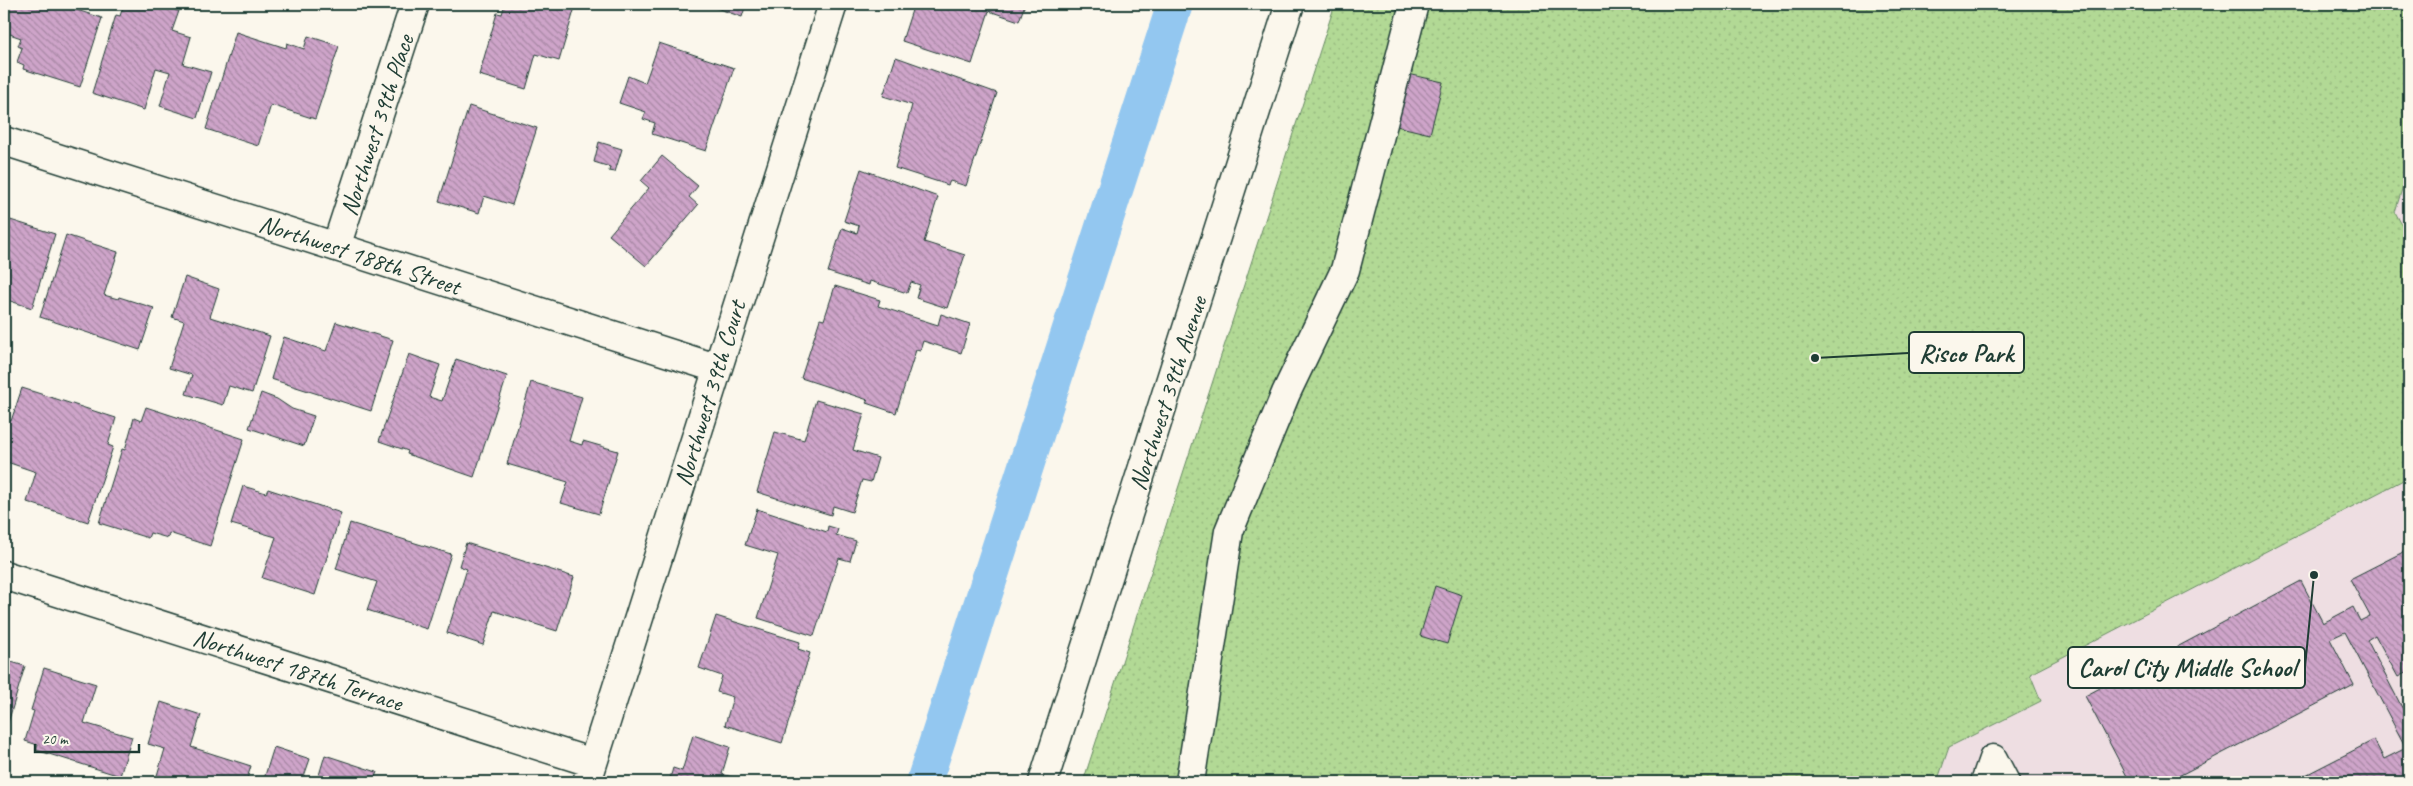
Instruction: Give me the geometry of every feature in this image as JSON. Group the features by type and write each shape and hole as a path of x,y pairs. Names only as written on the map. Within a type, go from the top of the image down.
{"street":[{"name":"Northwest 39th Place","path":"336,247 415,4"},
{"name":"Northwest 39th Court","path":"590,772 832,4"},
{"name":"Northwest 39th Avenue","path":"1044,782 1290,4"},
{"path":"1190,782 1229,531 1286,393 1345,270 1414,4"},
{"name":"Northwest 188th Street","path":"4,141 716,368"},
{"name":"Northwest 187th Terrace","path":"4,575 590,772"},
{"path":"1985,782 1993,759 2005,782"}],"shaded area":[{"path":"2409,166 2409,238 2395,212"},
{"path":"2409,477 2409,782 1937,782 1949,747 2041,701 2029,674"}],"green space":[{"path":"1335,4 2409,4 2409,166 2395,212 2409,238 2409,477 2030,674 2041,701 1949,747 1937,782 1083,782"}],"building":[{"path":"4,4 58,4 102,18 80,87 23,69 24,65 17,62 22,48 18,46 21,38 4,32"},
{"path":"124,4 157,4 179,11 172,31 191,37 183,64 211,72 197,118 160,106 170,72 156,68 144,110 92,93 116,15 120,16"},
{"path":"505,4 576,4 559,61 536,54 526,89 479,75 497,13 502,14"},
{"path":"705,4 746,4 742,17"},
{"path":"914,4 1025,4 1019,21 989,11 972,64 902,41"},
{"path":"236,32 286,48 287,43 304,49 308,36 339,46 315,119 271,105 258,146 206,129"},
{"path":"659,43 734,68 706,151 652,134 655,123 643,119 646,112 619,103 628,76 645,83"},
{"path":"896,57 997,93 966,186 950,181 948,185 895,168 912,105 883,96"},
{"path":"1404,73 1443,82 1430,134 1392,125"},
{"path":"469,106 537,128 512,205 484,196 479,213 439,201"},
{"path":"599,142 622,149 615,172 609,171 610,167 594,162"},
{"path":"662,156 698,186 689,197 698,205 646,266 609,235 649,188 641,181"},
{"path":"861,169 938,197 924,242 965,255 947,308 916,298 920,285 911,282 907,293 870,281 869,285 828,272 842,228 857,233 859,226 844,221"},
{"path":"4,218 55,234 32,308 4,299"},
{"path":"66,235 118,252 104,295 118,299 119,297 154,308 140,350 40,317"},
{"path":"185,277 219,289 210,317 270,336 252,393 229,386 223,405 186,394 192,375 169,368 184,321 172,317"},
{"path":"835,286 880,300 878,306 938,325 941,314 970,324 961,353 923,341 920,351 916,350 896,413 866,403 868,400 801,378 820,319 824,320"},
{"path":"336,322 393,340 371,411 271,379 284,337 326,351"},
{"path":"409,354 440,365 429,397 442,401 456,359 507,376 474,477 407,454 408,451 379,441"},
{"path":"531,382 582,397 569,441 582,445 583,441 618,451 599,514 561,503 568,482 507,464"},
{"path":"22,388 116,418 108,445 113,447 88,522 27,502 36,472 4,461 4,435 9,420 11,421"},
{"path":"261,393 277,399 292,409 314,416 304,446 249,428"},
{"path":"816,400 864,414 853,450 878,458 871,482 862,480 852,512 833,506 831,515 757,492 775,432 804,440"},
{"path":"146,407 244,439 210,546 169,533 168,538 150,533 148,538 99,523 122,449 125,450 134,418 141,421"},
{"path":"243,486 266,493 268,489 341,513 315,595 262,578 276,537 231,524"},
{"path":"757,509 827,532 828,526 838,529 836,535 856,541 850,561 839,558 814,636 758,618 778,555 745,545"},
{"path":"350,523 451,554 427,629 367,610 377,582 336,569"},
{"path":"466,543 574,577 557,631 494,611 483,645 447,633 467,569 459,566"},
{"path":"2409,549 2409,671 2398,677 2375,635 2367,640 2409,721 2409,782 2292,782 2374,740 2384,759 2406,748 2345,632 2330,639 2354,685 2167,782 2130,782 2085,696 2301,581 2323,623 2353,607 2360,621 2370,616 2350,579"},
{"path":"1435,586 1462,595 1447,644 1420,636"},
{"path":"716,616 800,642 798,649 810,653 782,743 725,725 733,697 717,692 722,676 699,668"},
{"path":"4,660 25,666 4,736"},
{"path":"44,668 96,684 84,723 132,737 120,776 36,750 38,745 25,741 34,711 31,710"},
{"path":"161,702 201,715 191,747 251,766 246,782 155,782 165,749 148,744"},
{"path":"693,735 730,747 722,774 748,782 669,782 673,768 682,771"},
{"path":"274,747 310,759 302,782 263,782"},
{"path":"325,755 377,772 373,782 317,782"}],"waterway":[{"path":"924,782 1175,4"}],"place":[{"name":"Risco Park","path":"1815,358"},
{"name":"Carol City Middle School","path":"2314,575"}]}
